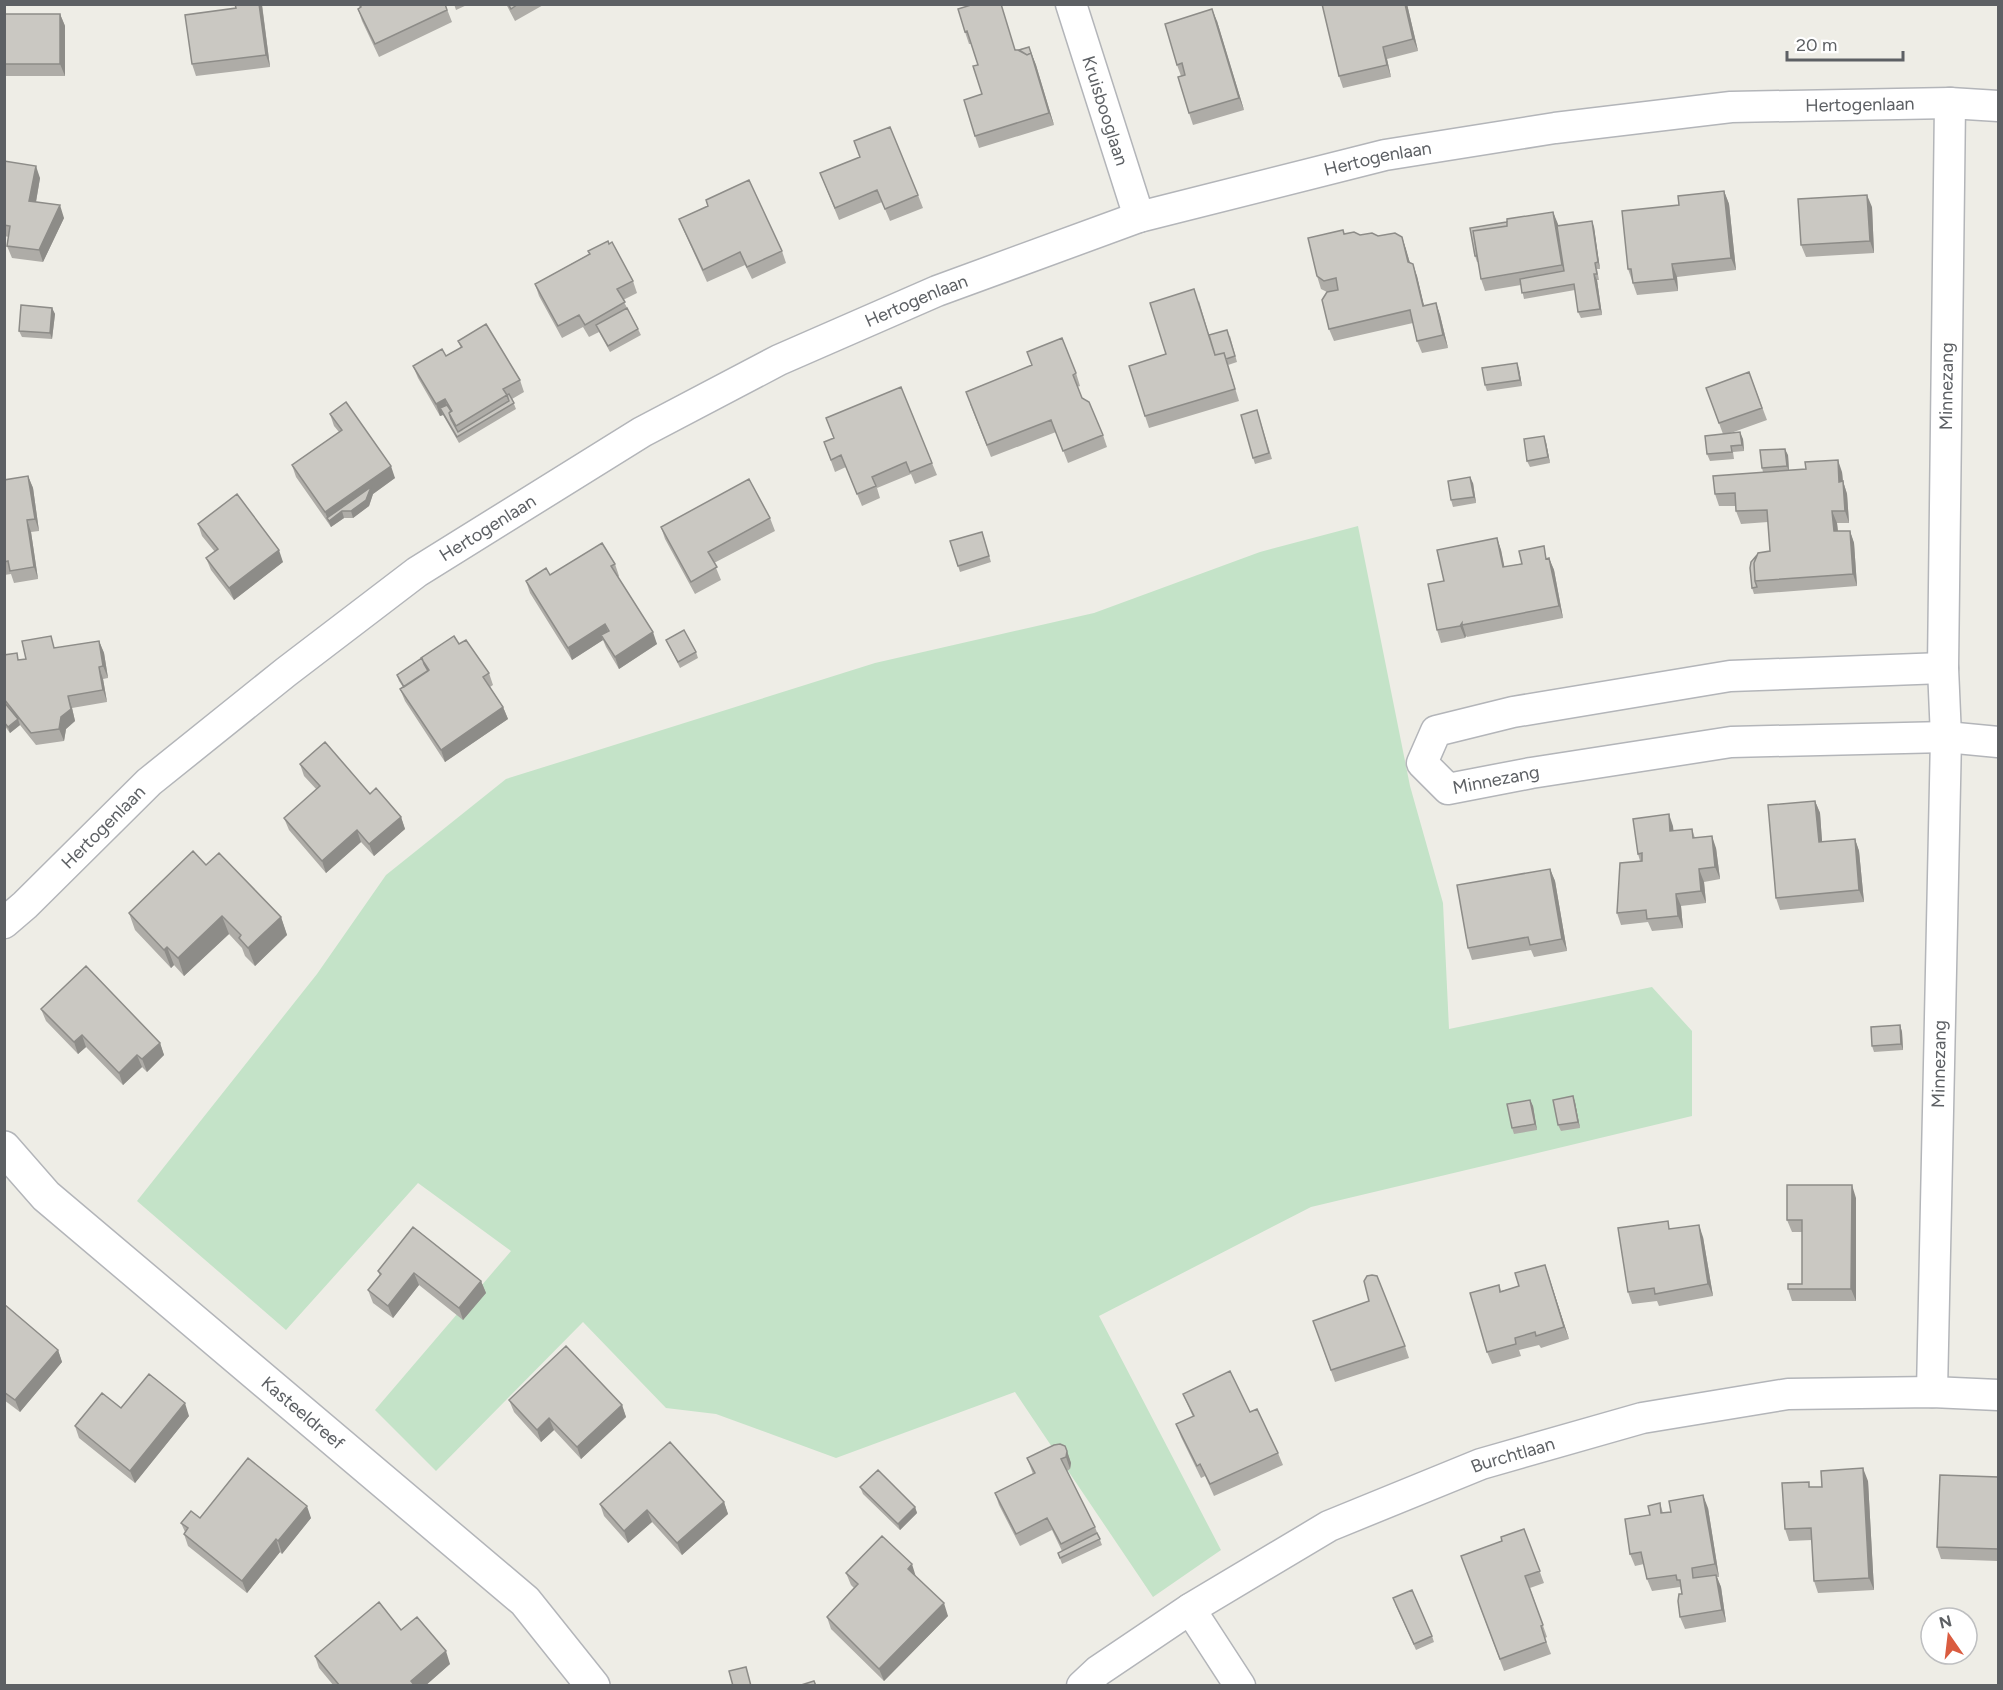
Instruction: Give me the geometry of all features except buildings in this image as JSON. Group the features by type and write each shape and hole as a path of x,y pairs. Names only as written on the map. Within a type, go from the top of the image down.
{"street":[{"name":"Kruisbooglaan","path":"1071,4 1139,217"},
{"name":"Hertogenlaan","path":"4,923 149,782 417,572 642,432 779,360 937,291 1139,217 1385,155 1555,128 1731,106 1950,103 1998,106"},
{"name":"Minnezang","path":"1932,1392 1946,737 1943,668 1950,103"},
{"name":"Minnezang","path":"1943,668 1730,676 1513,712 1436,731 1422,763 1448,789 1531,773 1731,742 1946,737 1998,742"},
{"name":"Kasteeldreef","path":"4,1148 46,1196 525,1601 593,1686"},
{"name":"Burchtlaan","path":"1082,1686 1098,1671 1190,1609 1329,1526 1481,1464 1642,1418 1788,1394 1932,1392 1998,1395"},
{"path":"1190,1609 1240,1686"}],"green space":[{"path":"1358,526 1410,786 1443,903 1449,1029 1652,987 1692,1031 1692,1116 1311,1207 1099,1316 1221,1550 1153,1597 1015,1392 836,1458 716,1414 666,1408 583,1322 436,1471 375,1410 511,1251 418,1183 286,1330 137,1201 317,974 386,875 506,779 875,663 1094,613 1260,552"}]}
